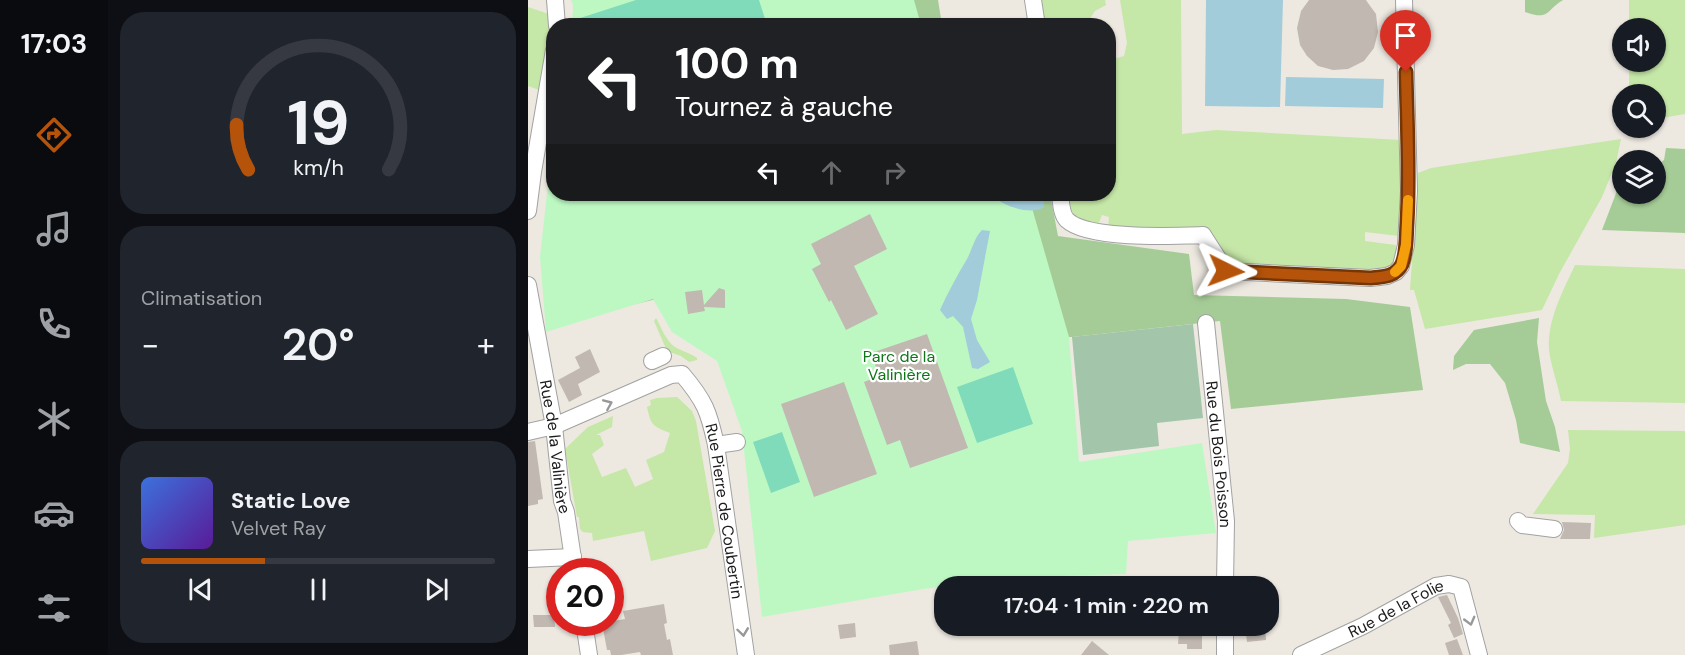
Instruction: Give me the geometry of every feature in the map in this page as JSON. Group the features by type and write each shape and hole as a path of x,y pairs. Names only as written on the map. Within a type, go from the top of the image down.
{"street":[{"path":"555,0 556,18"},
{"path":"1026,0 1027,18"},
{"path":"1033,0 1036,18"},
{"path":"1061,201 1065,219 1086,229 1123,235 1203,235 1226,271 1370,278 1387,276 1396,272 1401,266 1406,245 1408,191 1404,0"},
{"path":"528,211 530,172 546,91"},
{"name":"Rue de la Valinière","path":"528,285 554,426 562,501 566,512 573,558"},
{"name":"Rue du Bois Poisson","path":"1206,323 1226,520 1225,576"},
{"name":"Rue Pierre de Coubertin","path":"554,426 634,393 670,375 682,374 705,404 716,445 746,655"},
{"path":"528,432 554,426"},
{"path":"716,445 737,442"},
{"path":"1518,521 1522,525 1554,529"},
{"path":"528,559 546,561"},
{"name":"Rue de la Folie","path":"1301,655 1363,626 1436,586 1449,584 1461,587 1479,655"},
{"path":"586,636 589,655"},
{"path":"1225,636 1225,655"}],"green space":[{"path":"571,0 914,0 919,18 572,18"},
{"path":"636,0 759,0 765,18 580,18"},
{"path":"861,0 938,0 941,18 869,18"},
{"path":"1040,0 1105,0 1106,5 1095,11 1090,18 1042,18"},
{"path":"1120,0 1181,0 1182,134 1216,130 1402,140 1399,236 1365,232 1365,241 1396,245 1396,260 1387,269 1228,268 1203,229 1108,229 1109,217 1102,215 1098,225 1076,217 1069,201 1116,201 1116,58 1124,56 1127,43"},
{"path":"1525,0 1563,0 1544,15 1539,15 1525,12"},
{"path":"1629,0 1685,0 1685,114 1666,117 1666,84 1629,84 1629,72 1666,72 1666,18 1629,18"},
{"path":"528,7 552,15 551,18 546,18 546,50 539,90 528,86"},
{"path":"1621,139 1619,150 1612,150 1612,173 1602,197 1559,274 1542,310 1425,329 1414,290 1410,290 1418,173 1431,168"},
{"path":"1666,148 1685,149 1685,233 1602,230 1612,204 1666,204"},
{"name":"Parc de la Valinière","path":"546,201 1030,201 1069,337 1079,462 1202,443 1216,533 1128,541 1126,574 934,576 934,588 762,617 742,431 717,361 672,332 653,299 546,332 540,257"},
{"path":"554,201 1051,201 1058,236 1189,254 1194,295 1346,299 1410,307 1423,390 1231,409 1220,321 1072,337 978,336 738,280 550,324"},
{"path":"1575,265 1685,269 1685,403 1561,401 1550,356 1549,339 1553,317"},
{"path":"656,318 666,338 697,360 689,362 667,351 654,321"},
{"path":"1539,318 1537,342 1546,401 1560,452 1520,443 1505,383 1490,364 1466,364 1453,370 1454,356 1474,330"},
{"path":"1193,324 1203,418 1157,423 1159,446 1083,455 1072,337"},
{"path":"1013,367 1033,424 977,443 957,387"},
{"path":"677,397 692,411 696,421 715,531 707,548 651,561 644,531 593,541 592,533 583,532 580,529 565,449 588,427 613,416 612,427 596,435 600,435 604,445 592,454 602,477 626,468 635,487 653,479 646,460 664,452 670,433 654,424 647,407 651,405 650,400"},
{"path":"1568,430 1685,431 1685,525 1594,538 1595,515 1533,514 1568,463 1570,449"},
{"path":"782,432 800,482 771,493 753,442"}],"water":[{"path":"1206,0 1283,0 1280,107 1205,106"},
{"path":"1286,77 1384,79 1383,108 1285,106"},
{"path":"1000,201 1044,201 1044,207 1039,210 1024,210"},
{"path":"982,230 990,231 977,300 971,319 977,340 990,362 978,369 972,368 963,327 953,316 947,319 940,310"}],"building":[{"path":"1309,0 1366,0 1376,14 1378,32 1374,48 1364,61 1348,69 1333,70 1318,66 1307,56 1300,45 1297,28 1301,11"},
{"path":"870,214 887,249 854,266 878,314 846,330 812,269 821,264 811,244"},
{"path":"719,288 725,290 725,308 704,307 705,311 688,314 685,292 702,290 704,305"},
{"path":"927,334 968,448 910,468 900,440 887,445 864,382 879,376 871,353"},
{"path":"590,349 600,372 578,384 582,395 569,402 558,380 580,368 575,357"},
{"path":"844,382 877,474 814,497 781,404"},
{"path":"535,441 543,499 538,500 538,504 528,506 528,442"},
{"path":"1562,522 1591,523 1590,539 1560,539 1564,530"},
{"path":"1447,595 1463,634 1454,638 1448,625 1451,623 1438,597"},
{"path":"664,604 667,623 664,624 673,655 641,655 640,652 611,655 610,650 607,650 604,636 624,636 624,611"},
{"path":"533,615 546,615 546,627 534,627"},
{"path":"855,623 856,637 840,639 838,625"},
{"path":"1179,636 1202,636 1202,649 1187,649 1187,644 1178,644"},
{"path":"1246,636 1266,636 1266,640 1247,642"},
{"path":"1457,639 1463,655 1449,655 1445,643"},
{"path":"917,641 919,655 890,655 889,645"},
{"path":"1092,641 1109,655 1081,655"}],"slow traffic":[{"path":"1395,272 1401,266 1406,245 1408,200"}],"route":[{"path":"1226,271 1370,278 1387,276 1396,272 1401,266 1406,245 1408,191 1406,72"}]}
